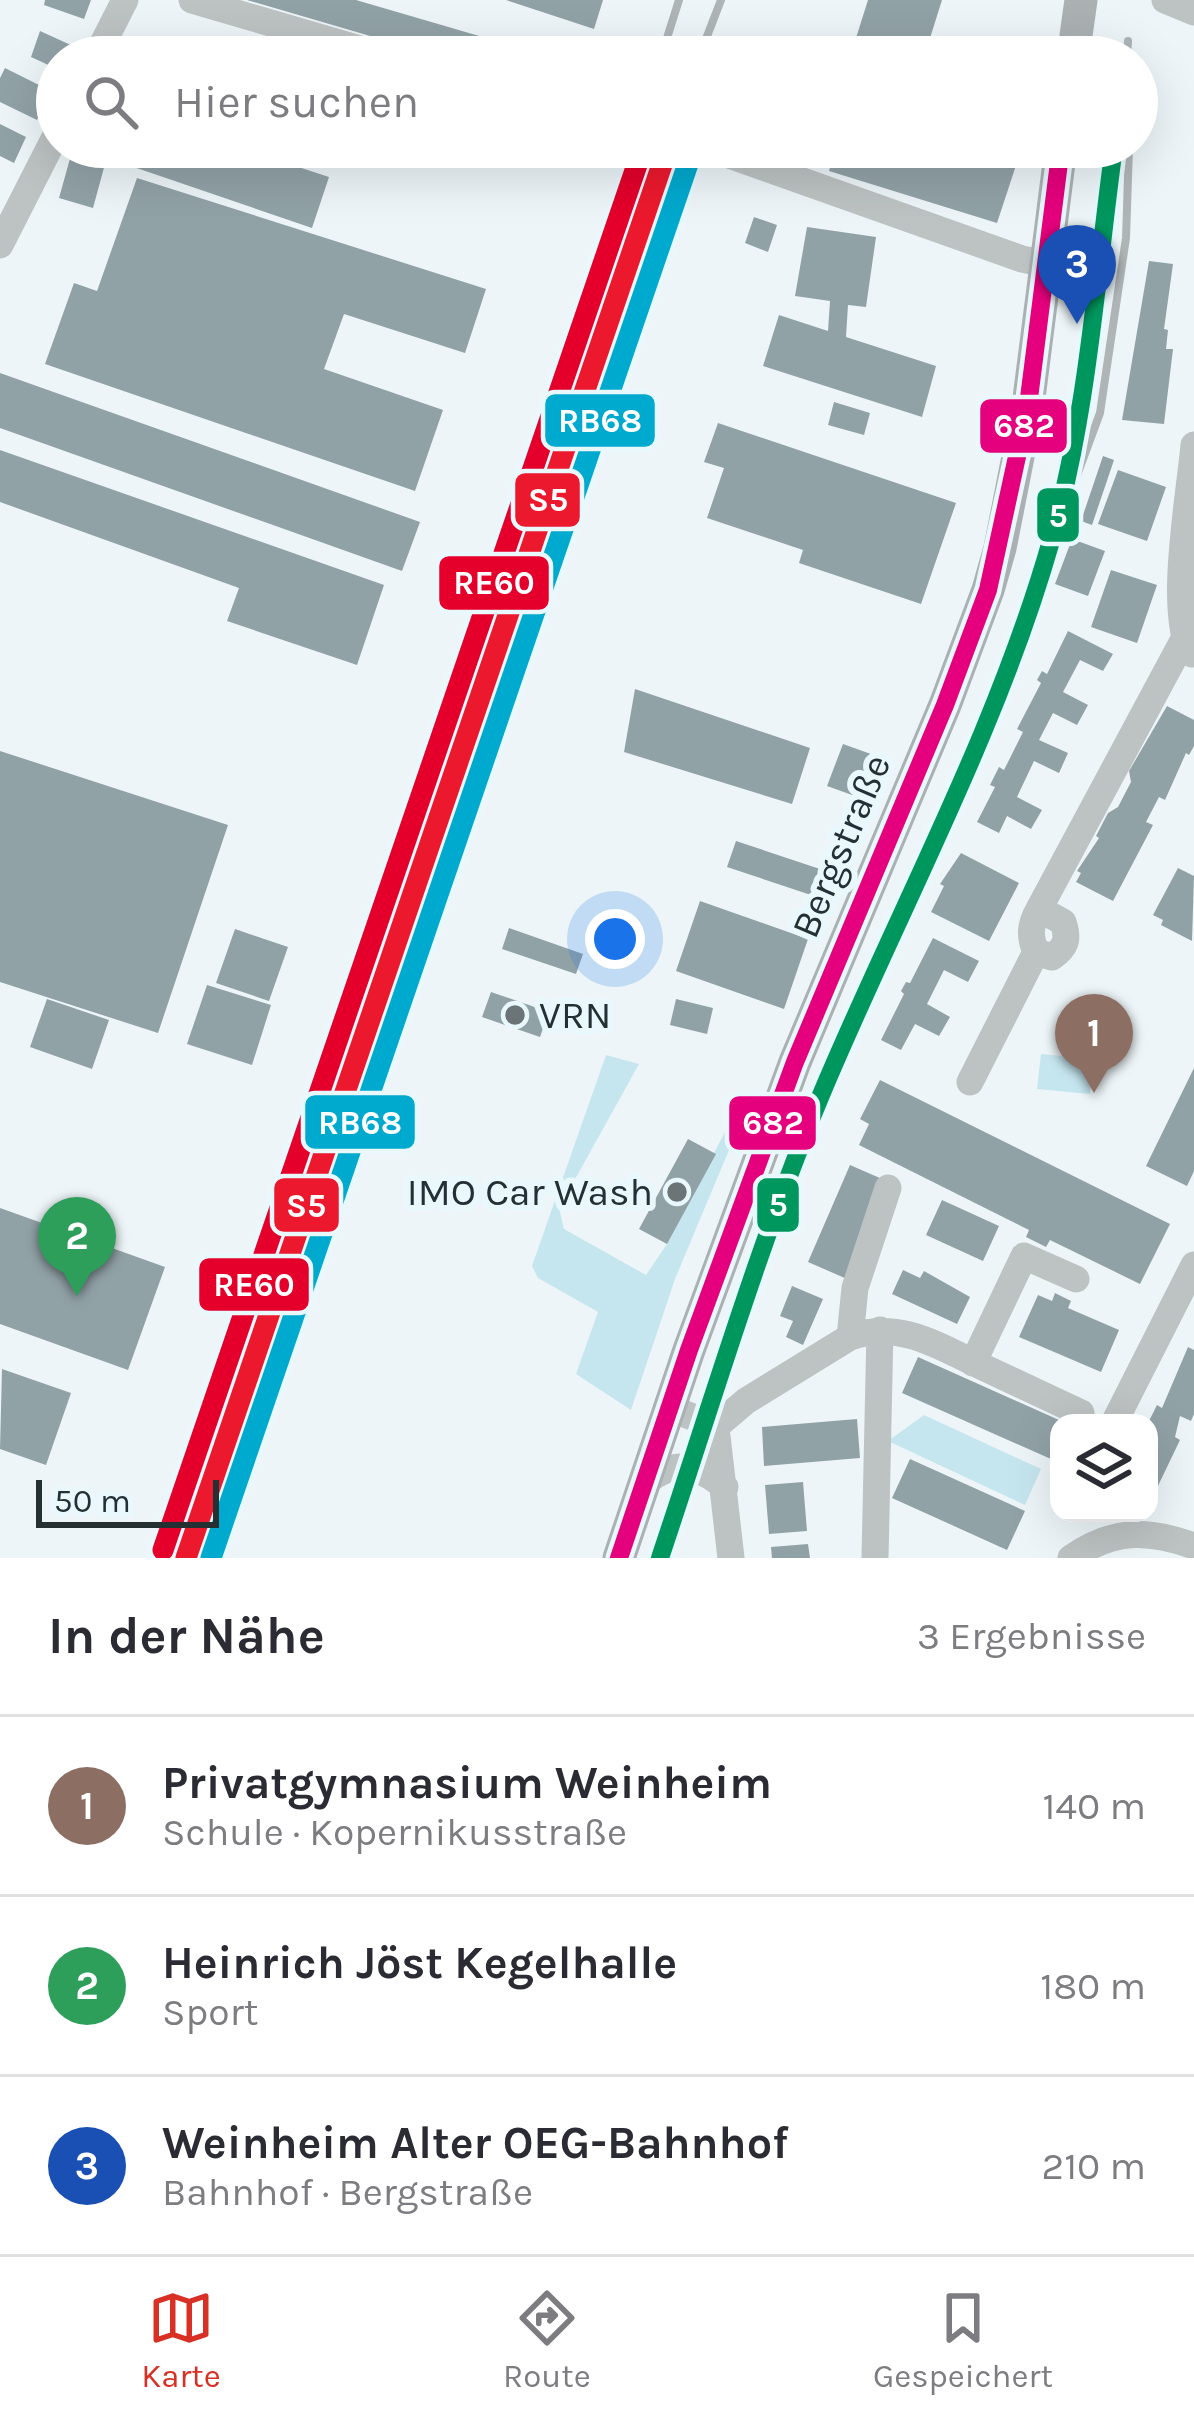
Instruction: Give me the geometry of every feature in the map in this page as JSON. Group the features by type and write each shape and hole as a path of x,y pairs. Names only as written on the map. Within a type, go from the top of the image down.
{"main road":[{"path":"1076,36 1082,0"},
{"name":"Bergstraße","path":"619,1558 795,1062 945,705 988,590 1022,437 1058,168"}],"street":[{"path":"106,36 124,0"},
{"path":"192,0 315,36"},
{"path":"1165,0 1194,12"},
{"path":"0,245 39,168"},
{"path":"766,168 1046,264"},
{"path":"970,1082 1036,952 1052,957 1064,948 1068,935 1064,922 1039,909 1189,649 1180,596 1194,445"},
{"path":"850,1337 855,1288 887,1188"},
{"path":"973,1363 1024,1256 1076,1279"},
{"path":"1119,1414 1194,1265"},
{"path":"713,1429 746,1401 850,1337 880,1330 955,1351 1081,1413"},
{"path":"875,1558 880,1330"},
{"path":"669,1408 713,1429 722,1454 731,1558"},
{"path":"643,1484 664,1469 685,1465 702,1469 725,1486"},
{"path":"1089,1522 1096,1540"},
{"path":"1071,1558 1096,1540 1145,1532 1194,1546"}],"shaded area":[{"path":"1041,1054 1093,1059 1090,1094 1037,1089"},
{"path":"606,1055 639,1064 559,1208 564,1229 646,1275 667,1244 745,1093 752,1095 675,1279 631,1410 576,1374 598,1312 538,1278 532,1266"},
{"path":"924,1415 1041,1469 1025,1505 888,1441"}],"building":[{"path":"45,0 91,0 84,19 44,5"},
{"path":"247,0 356,0 479,36 370,36"},
{"path":"506,0 603,0 594,29"},
{"path":"868,0 942,0 931,36 857,36"},
{"path":"5,68 36,84 36,120 0,102"},
{"path":"0,124 26,137 14,163 0,156"},
{"path":"67,168 104,168 93,208 59,198"},
{"path":"136,168 301,168 329,177 312,228"},
{"path":"830,168 1015,168 997,223"},
{"path":"137,178 486,289 465,353 344,314 324,369 443,410 415,491 45,364 74,283 97,291"},
{"path":"754,217 777,225 768,252 745,243"},
{"path":"807,227 876,237 866,307 848,305 846,337 936,366 922,417 763,366 779,315 828,331 830,301 795,296"},
{"path":"1149,261 1173,264 1164,329 1168,330 1166,349 1173,349 1164,424 1122,420"},
{"path":"0,373 420,522 402,571 0,428"},
{"path":"834,402 870,413 864,435 828,425"},
{"path":"718,423 956,503 921,604 799,563 803,550 707,518 724,468 704,462"},
{"path":"0,450 384,585 357,665 227,621 239,588 0,502"},
{"path":"1103,456 1114,460 1092,525 1081,521"},
{"path":"1118,470 1166,487 1147,541 1098,524"},
{"path":"1072,539 1105,551 1088,596 1055,584"},
{"path":"1111,570 1157,585 1137,643 1091,627"},
{"path":"1068,631 1113,654 1103,671 1080,660 1063,692 1088,705 1077,725 1053,713 1039,740 1068,753 1059,773 1034,761 1017,797 1042,810 1031,829 1007,816 999,833 977,822 995,787 990,785 999,767 1004,770 1023,732 1017,729 1041,683 1037,680 1042,671 1047,674"},
{"path":"635,689 810,748 792,804 624,752"},
{"path":"1167,706 1194,720 1194,746 1186,753 1165,800 1159,797 1146,822 1153,825 1113,901 1076,882 1081,873 1077,871 1099,838 1108,813 1118,807 1131,782 1129,771"},
{"path":"843,744 882,758 866,800 827,786"},
{"path":"0,751 228,825 158,1033 0,982"},
{"path":"736,841 832,873 823,899 727,867"},
{"path":"961,853 1019,883 989,941 931,912 944,886 940,884"},
{"path":"1178,868 1194,876 1192,941 1161,925 1163,920 1153,915"},
{"path":"700,901 808,939 784,1009 676,971"},
{"path":"509,928 583,954 576,974 502,949"},
{"path":"235,929 288,947 269,1001 216,983"},
{"path":"933,938 979,961 968,982 944,970 927,1004 950,1017 939,1036 915,1024 901,1050 881,1040 904,994 901,991"},
{"path":"207,985 271,1005 252,1065 187,1044"},
{"name":"VRN","path":"491,992 549,1012 540,1037 482,1017"},
{"path":"47,999 109,1020 92,1069 30,1047"},
{"path":"676,999 713,1008 707,1034 670,1025"},
{"path":"1194,1068 1194,1171 1187,1186 1146,1166"},
{"path":"880,1080 1170,1224 1140,1284 1050,1240 1046,1247 1026,1237 1029,1230 859,1145 869,1124 860,1119"},
{"name":"IMO Car Wash","path":"688,1139 716,1154 667,1244 639,1229"},
{"path":"850,1165 889,1182 847,1279 808,1262"},
{"path":"942,1200 999,1226 983,1261 926,1235"},
{"path":"0,1208 165,1267 128,1370 0,1324"},
{"path":"903,1270 920,1278 924,1271 970,1297 957,1324 892,1294"},
{"path":"792,1286 823,1299 803,1345 786,1337 793,1321 780,1316"},
{"path":"1055,1293 1071,1301 1068,1308 1119,1330 1101,1372 1019,1337 1038,1295 1052,1301"},
{"path":"1188,1347 1194,1350 1194,1414 1191,1421 1180,1416 1175,1437 1180,1440 1158,1486 1158,1414 1152,1414 1157,1405 1162,1408"},
{"path":"918,1357 1050,1416 1050,1459 902,1393"},
{"path":"2,1369 71,1393 46,1465 0,1449"},
{"path":"857,1419 860,1458 764,1466 762,1427"},
{"path":"910,1459 1025,1511 1007,1550 892,1498"},
{"path":"803,1482 807,1531 769,1534 765,1485"},
{"path":"808,1544 810,1558 772,1558 771,1547"}],"railway":[{"path":"668,36 679,0"},
{"path":"707,36 721,0"},
{"path":"1042,570 1100,413 1126,238 1128,168"}],"transit line":[{"name":"RE60","path":"163,1550 636,168"},
{"name":"S5","path":"186,1558 661,168"},
{"name":"RB68","path":"211,1558 687,168"},
{"name":"682","path":"619,1558 795,1062 945,705 988,590 1028,406 1058,168"},
{"name":"5","path":"660,1558 798,1152 974,753 1028,613 1074,444 1111,168"}],"place":[{"name":"Weinheim Alter OEG-Bahnhof","path":"1077,324"},
{"name":"VRN","path":"515,1015"},
{"name":"Privatgymnasium Weinheim","path":"1094,1093"},
{"name":"IMO Car Wash","path":"677,1192"},
{"name":"Heinrich Jöst Kegelhalle","path":"77,1296"}]}
